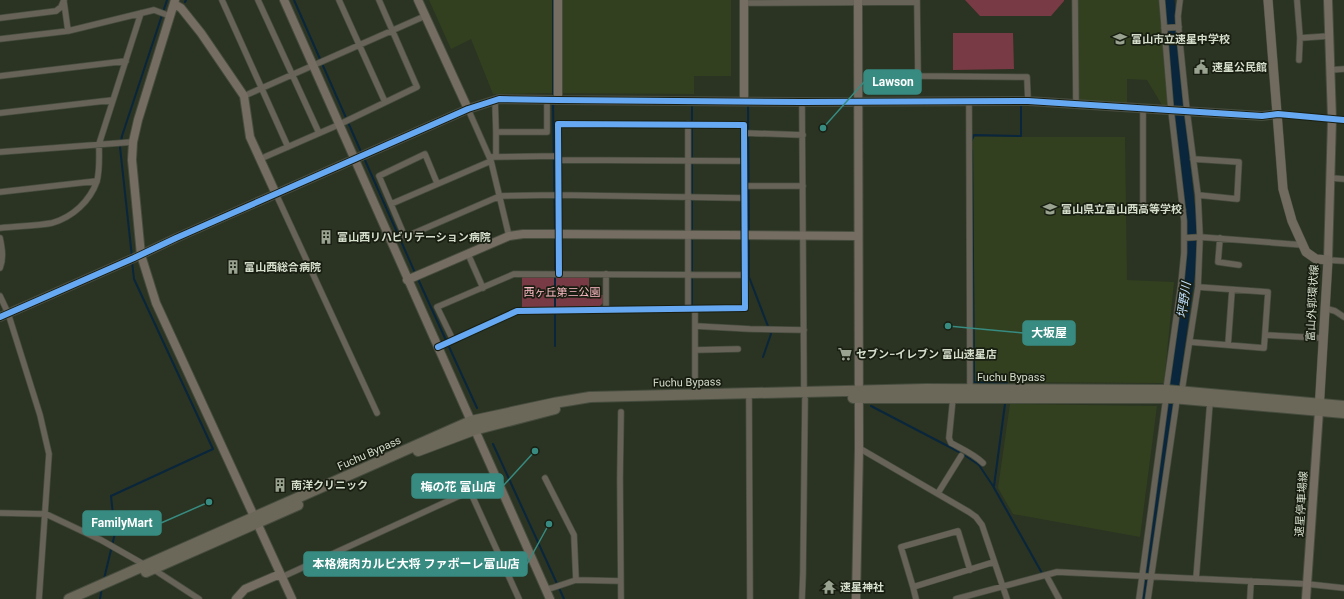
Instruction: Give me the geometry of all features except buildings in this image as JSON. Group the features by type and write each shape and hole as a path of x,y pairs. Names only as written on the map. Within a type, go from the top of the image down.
{"highway":[{"name":"Fuchu Bypass","path":"472,426 572,405 605,401 749,399 970,389 1166,394"},
{"name":"Fuchu Bypass","path":"69,599 149,567 472,426 554,403 590,397 695,394 804,396"},
{"name":"Fuchu Bypass","path":"858,394 953,398 1179,394 1319,407 1344,413"},
{"name":"Fuchu Bypass","path":"1179,394 1210,402 1319,407 1344,406"},
{"name":"Fuchu Bypass","path":"85,599 149,567"}],"main road":[{"name":"富山外郭環状線","path":"1268,0 1283,189 1292,221 1306,252 1316,259 1328,260 1322,338 1319,407"}],"street":[{"path":"0,18 56,11 62,7 64,0"},
{"path":"64,0 68,31"},
{"path":"222,0 288,147"},
{"path":"258,0 319,133"},
{"path":"284,0 407,280 438,346 472,426 550,599"},
{"path":"339,0 385,102"},
{"path":"260,159 417,87 379,0"},
{"path":"418,0 490,159 509,236"},
{"path":"558,0 558,100"},
{"path":"1075,0 1076,104"},
{"path":"1139,599 1181,284 1184,238 1183,210 1170,110 1162,0"},
{"path":"1148,599 1179,394 1190,342 1198,287 1200,237 1198,195 1187,111 1179,27 1178,16 1180,0"},
{"path":"1297,0 1300,38 1299,60"},
{"path":"1328,0 1332,119 1328,260 1344,260"},
{"path":"744,101 744,2 917,1 918,76 1027,77 1028,101"},
{"path":"292,599 156,303 141,255 133,167 133,142 138,120 175,2 201,33 244,96 250,137 377,413"},
{"path":"856,599 859,448 858,2"},
{"path":"0,39 68,31 154,10 170,16"},
{"path":"0,228 52,223 71,216 86,202 97,181 100,162 99,144 141,13"},
{"path":"244,96 425,16"},
{"path":"1164,28 1179,27"},
{"path":"1300,38 1329,36"},
{"path":"0,76 126,61"},
{"path":"1330,70 1344,69"},
{"path":"0,317 468,109 499,99 802,102 1028,101 1262,116 1278,114 1344,120"},
{"path":"0,113 113,100"},
{"path":"495,100 496,157"},
{"path":"496,132 547,132 548,100"},
{"path":"802,102 804,235 802,599"},
{"path":"969,102 970,389"},
{"path":"1143,108 1143,209"},
{"path":"438,346 517,311 745,308 744,125 558,124 559,274"},
{"path":"688,124 688,309"},
{"path":"744,133 803,135"},
{"path":"0,152 133,142"},
{"path":"437,183 425,154 379,176 405,238 500,196 689,196 744,198"},
{"path":"391,204 496,157 744,161"},
{"path":"1193,159 1239,162 1237,199 1198,195"},
{"path":"1331,178 1344,179"},
{"path":"0,192 97,181"},
{"path":"745,186 803,186"},
{"path":"1129,209 1183,210"},
{"path":"407,280 509,236 523,234 858,236"},
{"path":"0,238 2,247 2,261 0,268"},
{"path":"1184,238 1220,238 1303,245"},
{"path":"1220,238 1218,262 1239,265"},
{"path":"468,254 483,288"},
{"path":"453,340 437,307 514,274 745,275"},
{"path":"606,274 606,310"},
{"path":"1190,342 1264,348 1268,292 1198,287"},
{"path":"1228,345 1232,290"},
{"path":"0,296 8,313 40,415 49,454 39,599"},
{"path":"1324,308 1336,311 1344,317"},
{"path":"695,313 695,394"},
{"path":"695,326 804,330"},
{"path":"1265,335 1322,338"},
{"path":"695,350 738,349"},
{"path":"953,398 948,438 951,443 967,451 983,463"},
{"path":"749,399 750,599"},
{"path":"1196,579 1210,402"},
{"name":"速星停車場線","path":"1306,599 1319,407"},
{"path":"621,412 621,599"},
{"path":"859,448 938,493 976,517 982,525 1006,599"},
{"path":"938,493 961,456"},
{"path":"545,478 574,535 576,580"},
{"path":"236,599 245,589 281,576 470,490 520,599"},
{"path":"0,513 46,514 101,540 149,567 199,599"},
{"path":"916,599 901,547 958,531 970,570"},
{"path":"913,587 994,562"},
{"path":"956,599 1057,572 1307,584 1344,588"},
{"path":"1046,575 1060,599"},
{"path":"545,589 576,580 620,580"},
{"path":"1250,599 1251,581"}],"shaded area":[{"path":"429,0 731,0 731,76 694,76 694,94 493,94 471,39 451,49"},
{"name":"富山市立速星中学校","path":"1077,0 1161,0 1169,105 1162,105 1147,80 1127,79 1127,103 1077,101"},
{"name":"富山県立富山西高等学校","path":"973,137 1125,137 1127,280 1174,282 1164,383 975,382"},
{"path":"1010,404 1157,406 1140,537 1013,514 998,488"}],"green space":[{"path":"965,0 1064,1 1051,16 980,16"},
{"path":"953,33 1013,33 1014,69 953,70"},
{"name":"西ヶ丘第三公園","path":"522,277 589,277 589,295 603,295 603,303 599,307 522,308"}],"waterway":[{"path":"132,257 120,147 122,136 167,0"},
{"path":"294,0 362,154"},
{"path":"553,0 553,97"},
{"name":"坪野川","path":"1144,599 1191,254 1191,221 1178,103 1169,0"},
{"path":"553,101 555,233"},
{"path":"748,103 749,233"},
{"path":"972,140 974,135 1021,136 1021,105"},
{"path":"692,107 692,234"},
{"path":"972,150 974,382 1007,383"},
{"path":"364,158 416,275"},
{"path":"555,237 555,346"},
{"path":"749,237 749,277 771,334 763,357"},
{"path":"692,238 692,308"},
{"path":"104,579 115,533 111,496 213,449 134,279 132,261"},
{"path":"418,279 477,408"},
{"path":"994,486 1005,404"},
{"path":"871,406 963,454 979,465 993,486 1047,582"},
{"path":"493,444 564,599"},
{"path":"100,599 102,587"}],"cycle path":[{"path":"0,317 468,109 499,99 802,102 1028,101 1262,116 1278,114 1344,120"},
{"path":"438,347 517,311 745,308 744,125 558,124 559,274"}],"place":[{"name":"富山市立速星中学校","path":"1120,39"},
{"name":"速星公民館","path":"1201,67"},
{"name":"Lawson","path":"823,128"},
{"name":"富山県立富山西高等学校","path":"1050,209"},
{"name":"富山西リハビリテーション病院","path":"326,237"},
{"name":"富山西総合病院","path":"233,267"},
{"name":"大坂屋","path":"948,326"},
{"name":"セブン−イレブン 富山速星店","path":"845,354"},
{"name":"梅の花 富山店","path":"535,451"},
{"name":"南洋クリニック","path":"280,485"},
{"name":"FamilyMart","path":"209,502"},
{"name":"本格焼肉カルビ大将 ファボーレ富山店","path":"549,524"},
{"name":"速星神社","path":"829,587"}]}
